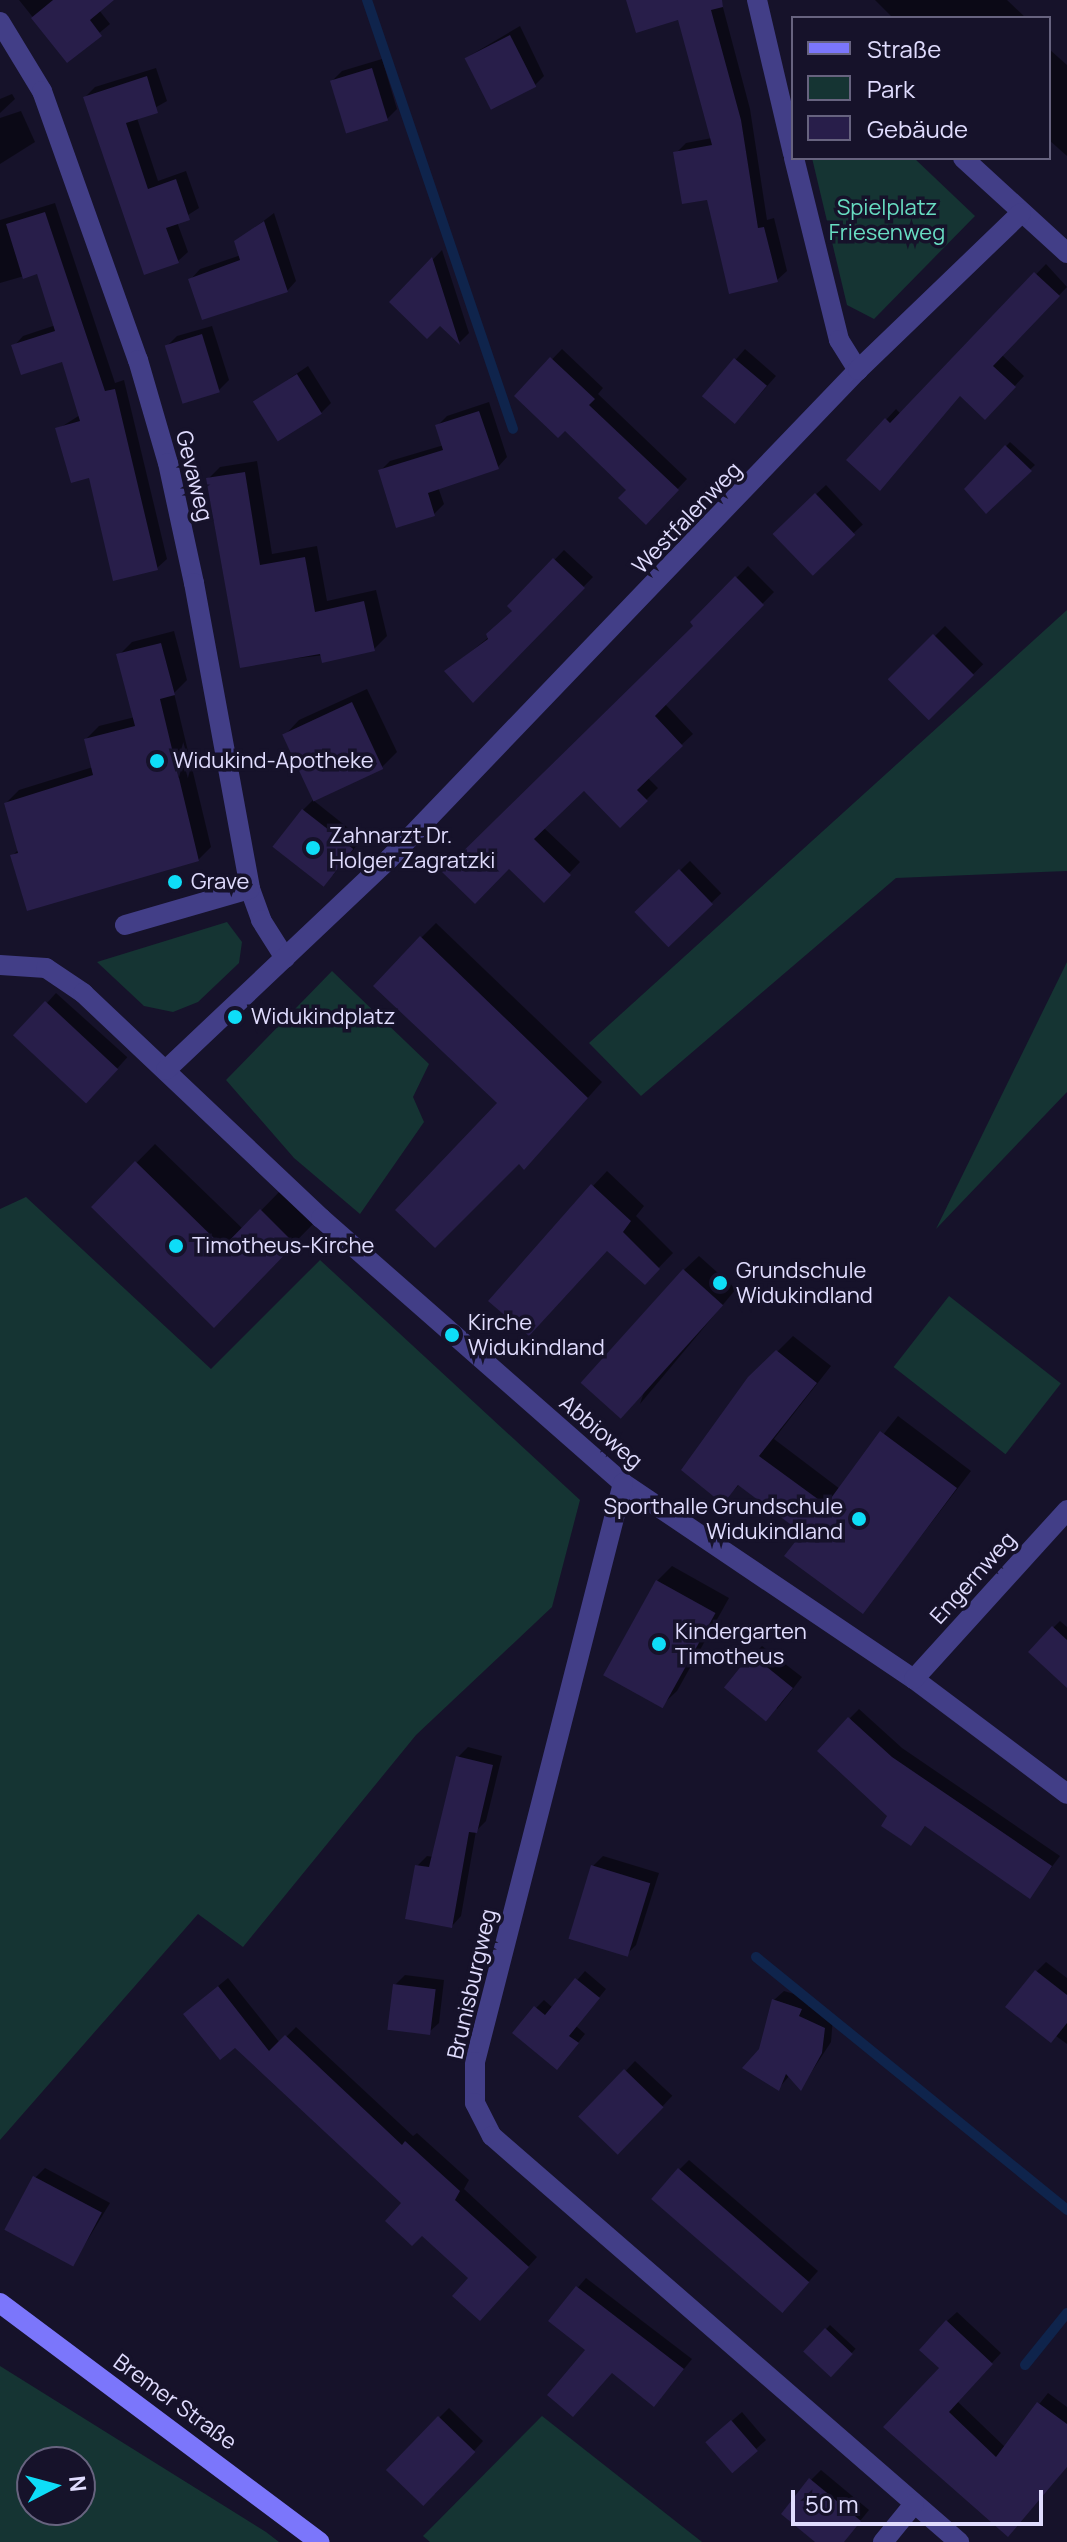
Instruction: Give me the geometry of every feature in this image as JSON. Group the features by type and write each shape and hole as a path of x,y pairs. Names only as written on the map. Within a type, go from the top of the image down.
{"main road":[{"name":"Bremer Straße","path":"0,2303 319,2542"}],"street":[{"path":"757,0 785,84 791,132"},
{"name":"Gevaweg","path":"0,22 42,91 164,449 194,583 250,889 261,920 285,958"},
{"path":"795,160 839,340 858,370"},
{"path":"965,160 1067,253"},
{"name":"Westfalenweg","path":"285,958 389,859 858,370 1021,213"},
{"path":"125,925 250,889"},
{"path":"0,965 46,968 83,993 166,1070 285,958"},
{"name":"Abbioweg","path":"166,1070 321,1218 623,1483 914,1679 1067,1794"},
{"name":"Brunisburgweg","path":"623,1483 475,2062 475,2103 492,2136 959,2542"},
{"name":"Engernweg","path":"914,1679 1067,1510"},
{"path":"883,2542 914,2504"}],"green space":[{"name":"Spielplatz Friesenweg","path":"812,160 916,160 975,216 874,319 847,305"},
{"path":"1067,610 1067,871 896,878 641,1096 589,1043"},
{"path":"227,922 242,942 239,963 198,1002 173,1012 144,1006 97,962"},
{"path":"1067,962 1067,1092 936,1229"},
{"path":"332,971 429,1064 413,1097 424,1122 360,1214 294,1158 226,1080"},
{"path":"26,1197 211,1369 320,1260 580,1500 552,1607 416,1735 243,1947 198,1914 0,2140 0,1209"},
{"path":"949,1296 1061,1383 1005,1454 894,1367"},
{"path":"0,2366 266,2532 279,2542 0,2542"},
{"path":"542,2416 702,2542 430,2542 423,2536"}],"building":[{"path":"53,0 114,0 90,20 102,36 67,63 31,18"},
{"path":"626,0 722,0 723,7 711,10 741,120 758,228 764,227 778,282 729,294 707,200 682,204 673,152 712,145 678,20 636,33"},
{"path":"510,35 536,87 491,110 465,58"},
{"path":"372,68 388,121 346,133 330,81"},
{"path":"147,76 158,113 126,123 148,189 176,179 190,220 166,228 179,263 144,275 83,97"},
{"path":"45,212 105,391 115,389 158,570 113,581 89,478 71,483 55,428 80,421 62,362 21,375 11,345 55,331 37,274 23,279 6,224"},
{"path":"264,221 288,292 202,320 188,279 240,260 234,241"},
{"path":"432,257 460,345 440,326 427,339 389,302"},
{"path":"1034,272 1060,296 993,366 1016,387 985,420 960,396 880,491 846,460 885,418 890,423"},
{"path":"202,334 220,392 183,404 165,345"},
{"path":"550,357 595,399 589,405 679,490 646,525 618,498 626,490 565,431 558,438 514,396"},
{"path":"734,358 767,386 735,424 702,396"},
{"path":"297,374 322,414 278,441 253,402"},
{"path":"479,411 499,469 428,493 435,516 396,528 378,470 443,450 435,425"},
{"path":"1005,445 1032,471 986,514 964,489"},
{"path":"245,472 260,565 305,557 315,612 364,601 375,651 322,663 320,654 240,668 206,478"},
{"path":"815,493 855,535 813,576 773,534"},
{"path":"553,558 585,588 473,703 444,671 488,639 486,634 512,611 507,606"},
{"path":"735,576 764,605 655,716 683,746 637,790 648,801 620,828 584,791 534,839 571,875 544,903 509,869 475,904 442,872 693,626 690,622"},
{"path":"933,634 974,675 929,720 888,679"},
{"path":"161,643 175,695 160,699 199,861 27,911 10,855 18,853 4,803 93,775 84,739 135,726 116,654"},
{"path":"352,702 383,769 313,802 282,735"},
{"name":"Zahnarzt Dr. Holger Zagratzki","path":"302,809 353,849 324,887 272,847"},
{"path":"679,869 713,904 668,947 634,912"},
{"path":"420,936 588,1098 524,1170 519,1164 435,1248 395,1210 497,1103 373,986"},
{"path":"45,1001 118,1069 86,1104 13,1035"},
{"name":"Timotheus-Kirche","path":"135,1161 223,1247 260,1209 295,1244 214,1328 91,1207"},
{"path":"591,1184 631,1221 623,1232 660,1269 645,1285 607,1251 529,1336 488,1301"},
{"path":"683,1269 723,1305 621,1419 581,1383"},
{"name":"Sporthalle Grundschule Widukindland","path":"776,1350 817,1383 759,1456 826,1505 880,1431 957,1488 863,1614 784,1556 802,1533 738,1485 723,1504 681,1470 748,1377"},
{"name":"Kindergarten Timotheus","path":"656,1580 715,1613 663,1708 603,1675"},
{"path":"1052,1626 1067,1640 1067,1688 1028,1652"},
{"path":"751,1654 793,1688 766,1721 724,1687"},
{"path":"848,1717 892,1757 1052,1866 1030,1899 925,1826 911,1846 881,1826 887,1816 817,1751"},
{"path":"456,1756 493,1765 477,1833 469,1832 452,1928 405,1919 415,1865 429,1867"},
{"path":"591,1865 650,1883 628,1957 568,1939"},
{"path":"1035,1970 1067,1995 1067,2023 1051,2043 1005,2007"},
{"path":"575,1978 600,1998 569,2036 579,2043 557,2070 512,2033 534,2006 545,2015"},
{"path":"393,1984 436,1989 430,2035 387,2030"},
{"path":"218,1986 269,2051 285,2035 402,2145 405,2141 460,2191 455,2200 529,2267 480,2321 452,2296 468,2278 422,2236 412,2246 385,2221 401,2203 235,2048 220,2060 183,2014"},
{"path":"772,1999 802,2009 799,2016 825,2028 822,2053 801,2091 786,2074 779,2091 742,2068 759,2049"},
{"path":"624,2069 664,2107 618,2155 578,2116"},
{"path":"678,2168 809,2282 782,2313 651,2199"},
{"path":"33,2176 102,2213 73,2266 4,2230"},
{"path":"576,2286 684,2369 654,2407 612,2373 573,2417 547,2395 585,2350 548,2321"},
{"path":"946,2320 993,2364 949,2412 996,2457 1037,2402 1067,2424 1067,2467 1008,2537 883,2427 939,2368 919,2350"},
{"path":"825,2328 853,2354 831,2377 803,2351"},
{"path":"438,2416 475,2452 423,2506 386,2470"},
{"path":"731,2420 758,2451 732,2473 705,2442"},
{"path":"809,2478 861,2521 844,2542 815,2542 781,2514"}],"waterway":[{"path":"367,0 513,429"},
{"path":"756,1957 1067,2210"},
{"path":"1025,2365 1067,2313"}],"place":[{"name":"Widukind-Apotheke","path":"157,761"},
{"name":"Zahnarzt Dr. Holger Zagratzki","path":"313,848"},
{"name":"Grave","path":"175,882"},
{"name":"Widukindplatz","path":"235,1017"},
{"name":"Timotheus-Kirche","path":"176,1246"},
{"name":"Grundschule Widukindland","path":"720,1283"},
{"name":"Kirche Widukindland","path":"452,1335"},
{"name":"Sporthalle Grundschule Widukindland","path":"859,1519"},
{"name":"Kindergarten Timotheus","path":"659,1644"}]}
